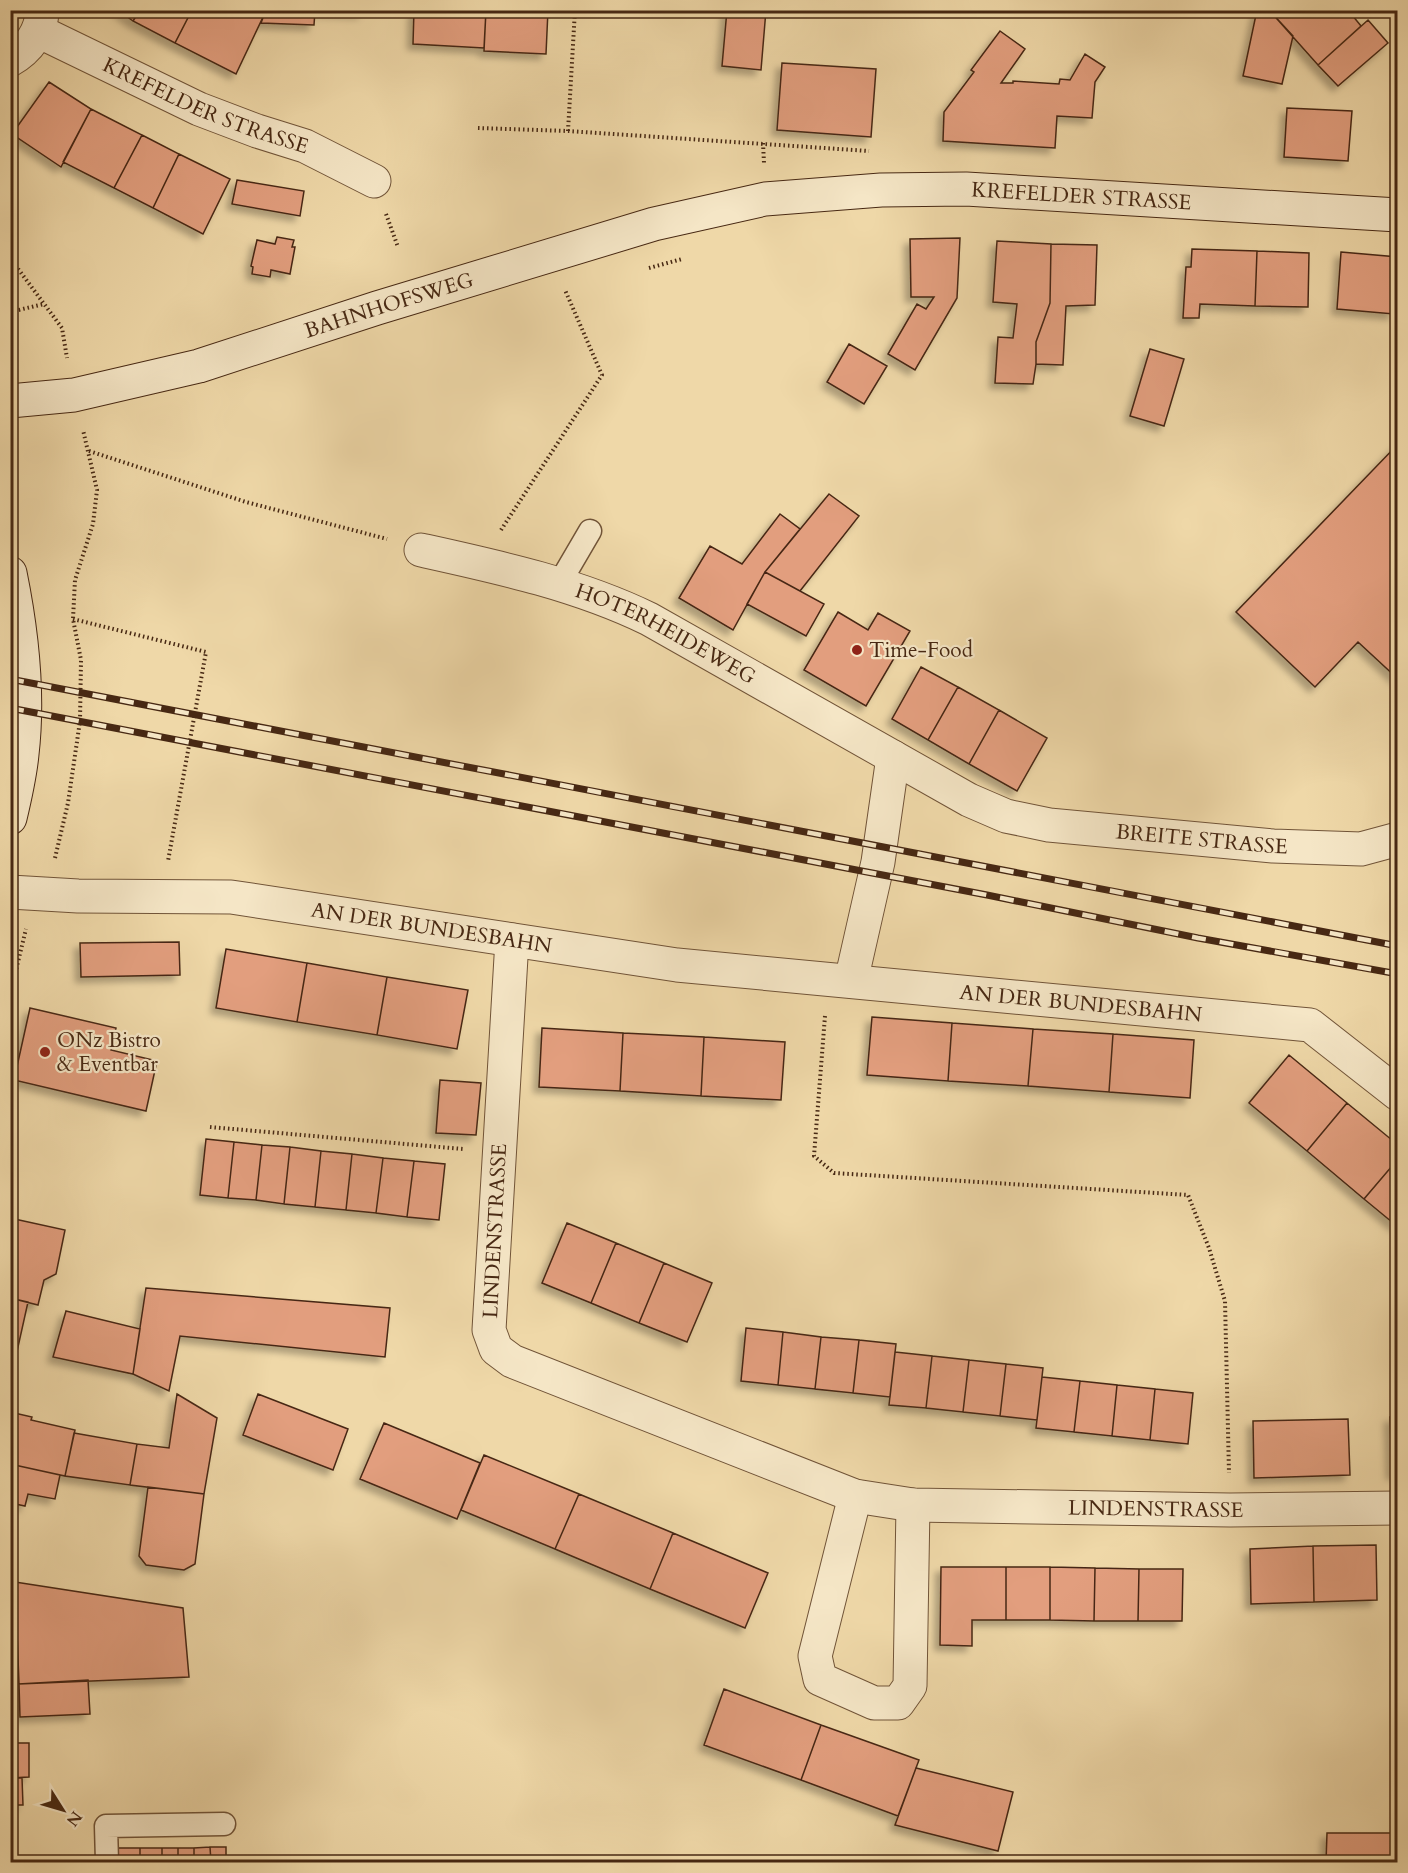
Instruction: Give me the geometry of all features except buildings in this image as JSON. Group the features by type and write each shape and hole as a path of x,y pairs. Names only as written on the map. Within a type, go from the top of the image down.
{"street":[{"name":"KREFELDER STRASSE","path":"10,60 20,54 40,21 190,105 257,131 305,146 374,181"},
{"name":"KREFELDER STRASSE","path":"765,199 881,190 966,189 1398,216"},
{"name":"BAHNHOFSWEG","path":"10,401 74,395 199,366 377,308 654,224 765,199"},
{"name":"HOTERHEIDEWEG","path":"421,550 559,584 613,602 649,619 969,800 1006,816"},
{"path":"10,573 17,606 25,710 22,755 10,818"},
{"path":"840,980 878,862 893,757"},
{"name":"BREITE STRASSE","path":"1006,816 1049,825 1273,846 1361,849 1398,839"},
{"name":"AN DER BUNDESBAHN","path":"10,892 78,896 231,897 677,965 1310,1025 1398,1094"},
{"name":"LINDENSTRASSE","path":"512,940 489,1330 496,1348 512,1361 855,1496 914,1505 1230,1510 1398,1508"},
{"path":"855,1496 815,1656 820,1679 874,1703 898,1704 909,1686 914,1505"}],"lane":[{"path":"559,584 590,531"},
{"path":"107,1863 106,1826 224,1824"}],"path":[{"path":"568,131 575,10"},
{"path":"478,128 763,143"},
{"path":"646,268 693,256"},
{"path":"10,258 62,328 74,395 97,490 93,524 75,580 73,619 81,660 80,721 68,803 58,847 43,893 26,927 10,995"},
{"path":"480,563 602,375 565,290 554,293"},
{"path":"10,312 44,304"},
{"path":"83,430 94,427"},
{"path":"88,451 246,502 421,550"},
{"path":"73,619 206,652 161,897"},
{"path":"840,980 814,1156 834,1173 1188,1195 1209,1248 1225,1301 1230,1510"},
{"path":"210,1127 500,1152"}],"railway":[{"path":"10,679 1398,946"},
{"path":"10,708 987,895 1198,938 1398,974"}],"place":[{"name":"Time-Food","path":"857,650"},
{"name":"ONz Bistro & Eventbar","path":"45,1052"}]}
